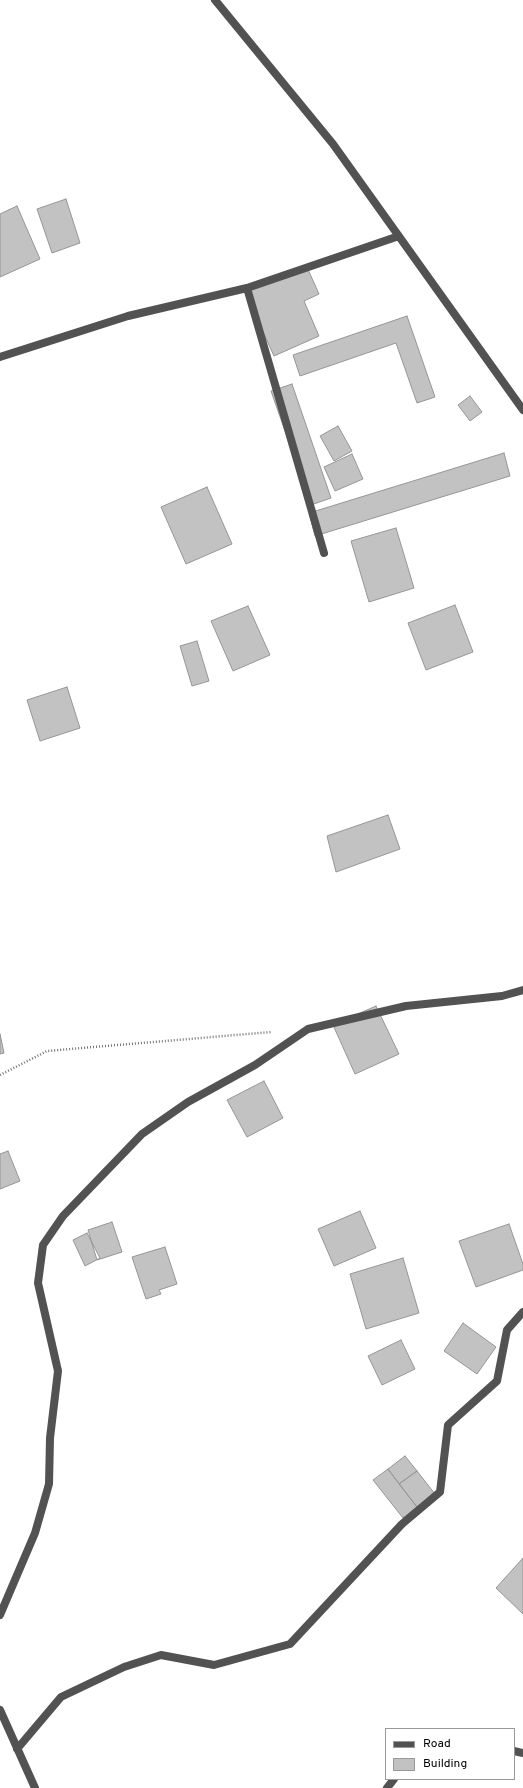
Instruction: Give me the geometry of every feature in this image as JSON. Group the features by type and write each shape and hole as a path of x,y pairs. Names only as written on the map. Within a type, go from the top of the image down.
{"street":[{"path":"215,0 332,144 523,410"},
{"path":"0,357 128,316 247,288 399,236"},
{"path":"247,288 324,553"},
{"path":"0,1615 36,1532 49,1484 50,1438 58,1372 38,1283 44,1245 63,1216 142,1134 188,1102 255,1065 308,1029 406,1006 502,996 523,990"},
{"path":"17,1749 61,1697 124,1667 161,1655 214,1665 290,1644 402,1524 440,1492 448,1425 497,1380 507,1330 523,1312"},
{"path":"0,1710 35,1788"},
{"path":"387,1788 393,1780"}],"path":[{"path":"0,1075 47,1051 276,1031"}],"building":[{"path":"66,199 80,243 52,253 37,209"},
{"path":"17,206 40,259 0,277 0,214"},
{"path":"306,265 319,294 304,301 319,336 274,356 245,292"},
{"path":"407,316 435,397 417,403 396,343 300,376 293,355"},
{"path":"292,384 331,498 311,505 271,391"},
{"path":"470,396 482,412 470,421 458,405"},
{"path":"338,426 352,451 334,461 320,436"},
{"path":"504,453 510,476 315,536 309,513"},
{"path":"352,454 363,479 335,491 324,467"},
{"path":"207,487 232,544 186,564 161,507"},
{"path":"396,528 414,588 369,602 351,541"},
{"path":"455,605 473,652 426,670 408,623"},
{"path":"248,606 270,655 233,671 211,621"},
{"path":"197,641 209,681 192,686 180,646"},
{"path":"67,687 80,728 40,741 27,700"},
{"path":"388,815 400,849 336,872 327,836"},
{"path":"376,1006 399,1054 355,1074 333,1025"},
{"path":"0,1034 4,1053 0,1054"},
{"path":"264,1081 283,1118 247,1137 227,1100"},
{"path":"8,1151 20,1181 0,1189 0,1154"},
{"path":"360,1211 376,1248 334,1266 318,1229"},
{"path":"112,1222 122,1252 97,1260 88,1230"},
{"path":"509,1224 523,1264 523,1270 476,1287 459,1241"},
{"path":"87,1233 100,1258 85,1266 73,1240"},
{"path":"165,1247 177,1284 159,1290 161,1294 146,1299 132,1257"},
{"path":"403,1258 419,1313 366,1329 350,1274"},
{"path":"463,1323 496,1347 477,1374 444,1351"},
{"path":"401,1340 415,1369 382,1385 368,1356"},
{"path":"405,1456 417,1471 399,1484 388,1469"},
{"path":"388,1469 417,1507 403,1518 373,1480"},
{"path":"417,1471 435,1494 417,1507 399,1484"},
{"path":"523,1558 523,1614 496,1588"}]}
